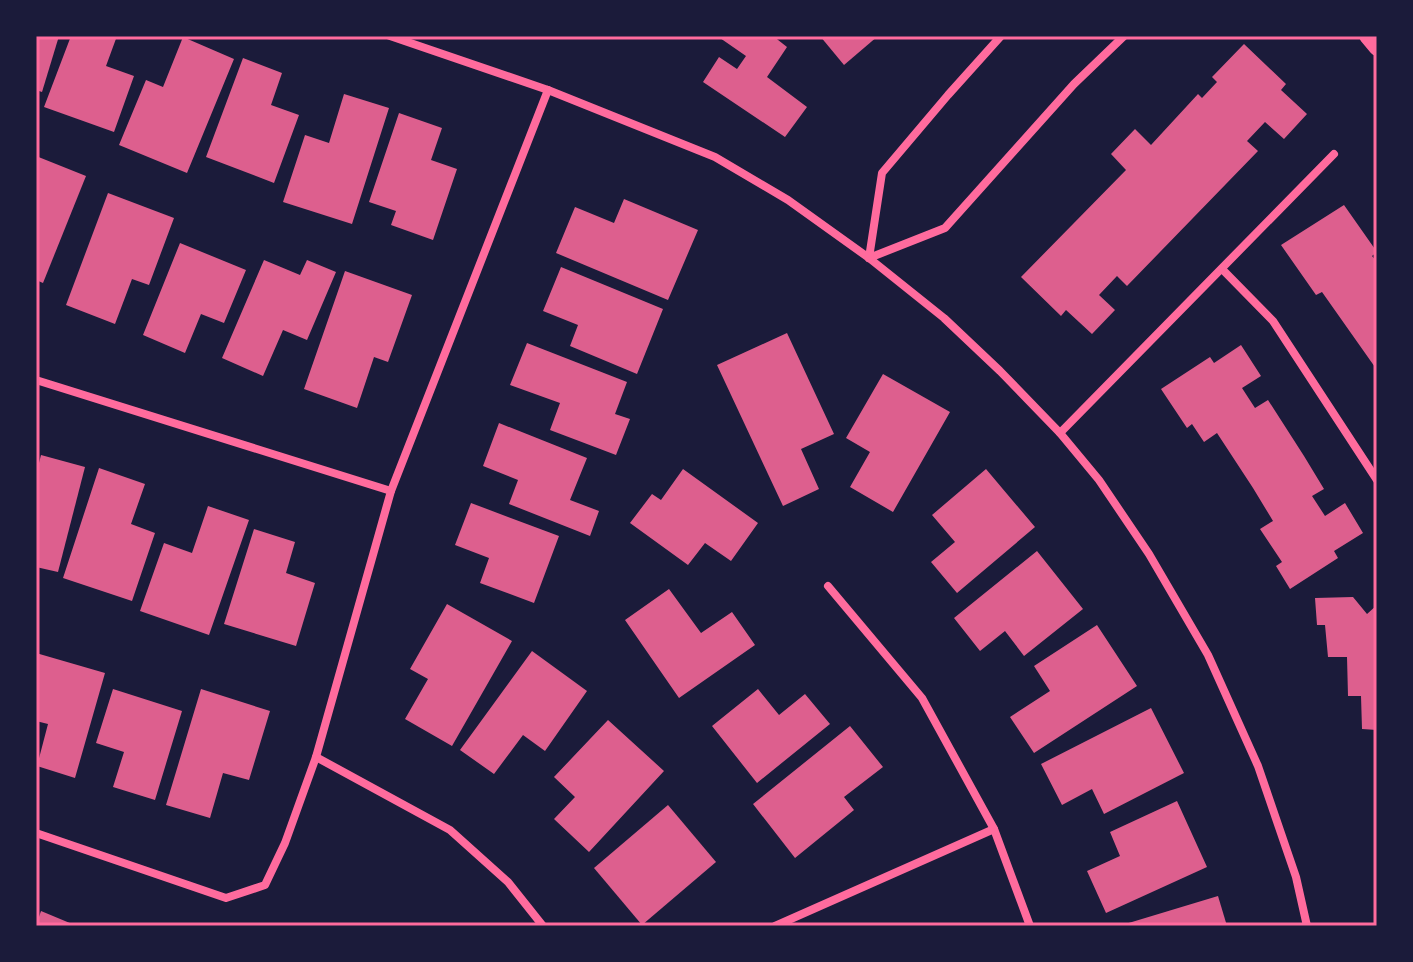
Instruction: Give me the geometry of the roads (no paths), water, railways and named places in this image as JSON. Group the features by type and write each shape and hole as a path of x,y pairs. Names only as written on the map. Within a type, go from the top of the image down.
{"main road":[{"path":"1367,36 1377,48"}],"street":[{"path":"390,36 548,90 715,157 788,200 869,258 944,318 1000,371 1060,433 1099,480 1149,554 1208,655 1258,766 1296,877 1307,926"},
{"path":"869,258 882,173 1001,36"},
{"path":"869,258 945,228 1074,84 1124,36"},
{"path":"36,833 226,898 265,885 285,843 316,757 391,491 548,90"},
{"path":"1060,433 1334,154"},
{"path":"1222,269 1273,321 1377,480"},
{"path":"36,380 391,491"},
{"path":"828,586 922,698 994,829 1030,926"},
{"path":"316,757 450,830 508,882 543,926"},
{"path":"775,926 994,829"}]}
